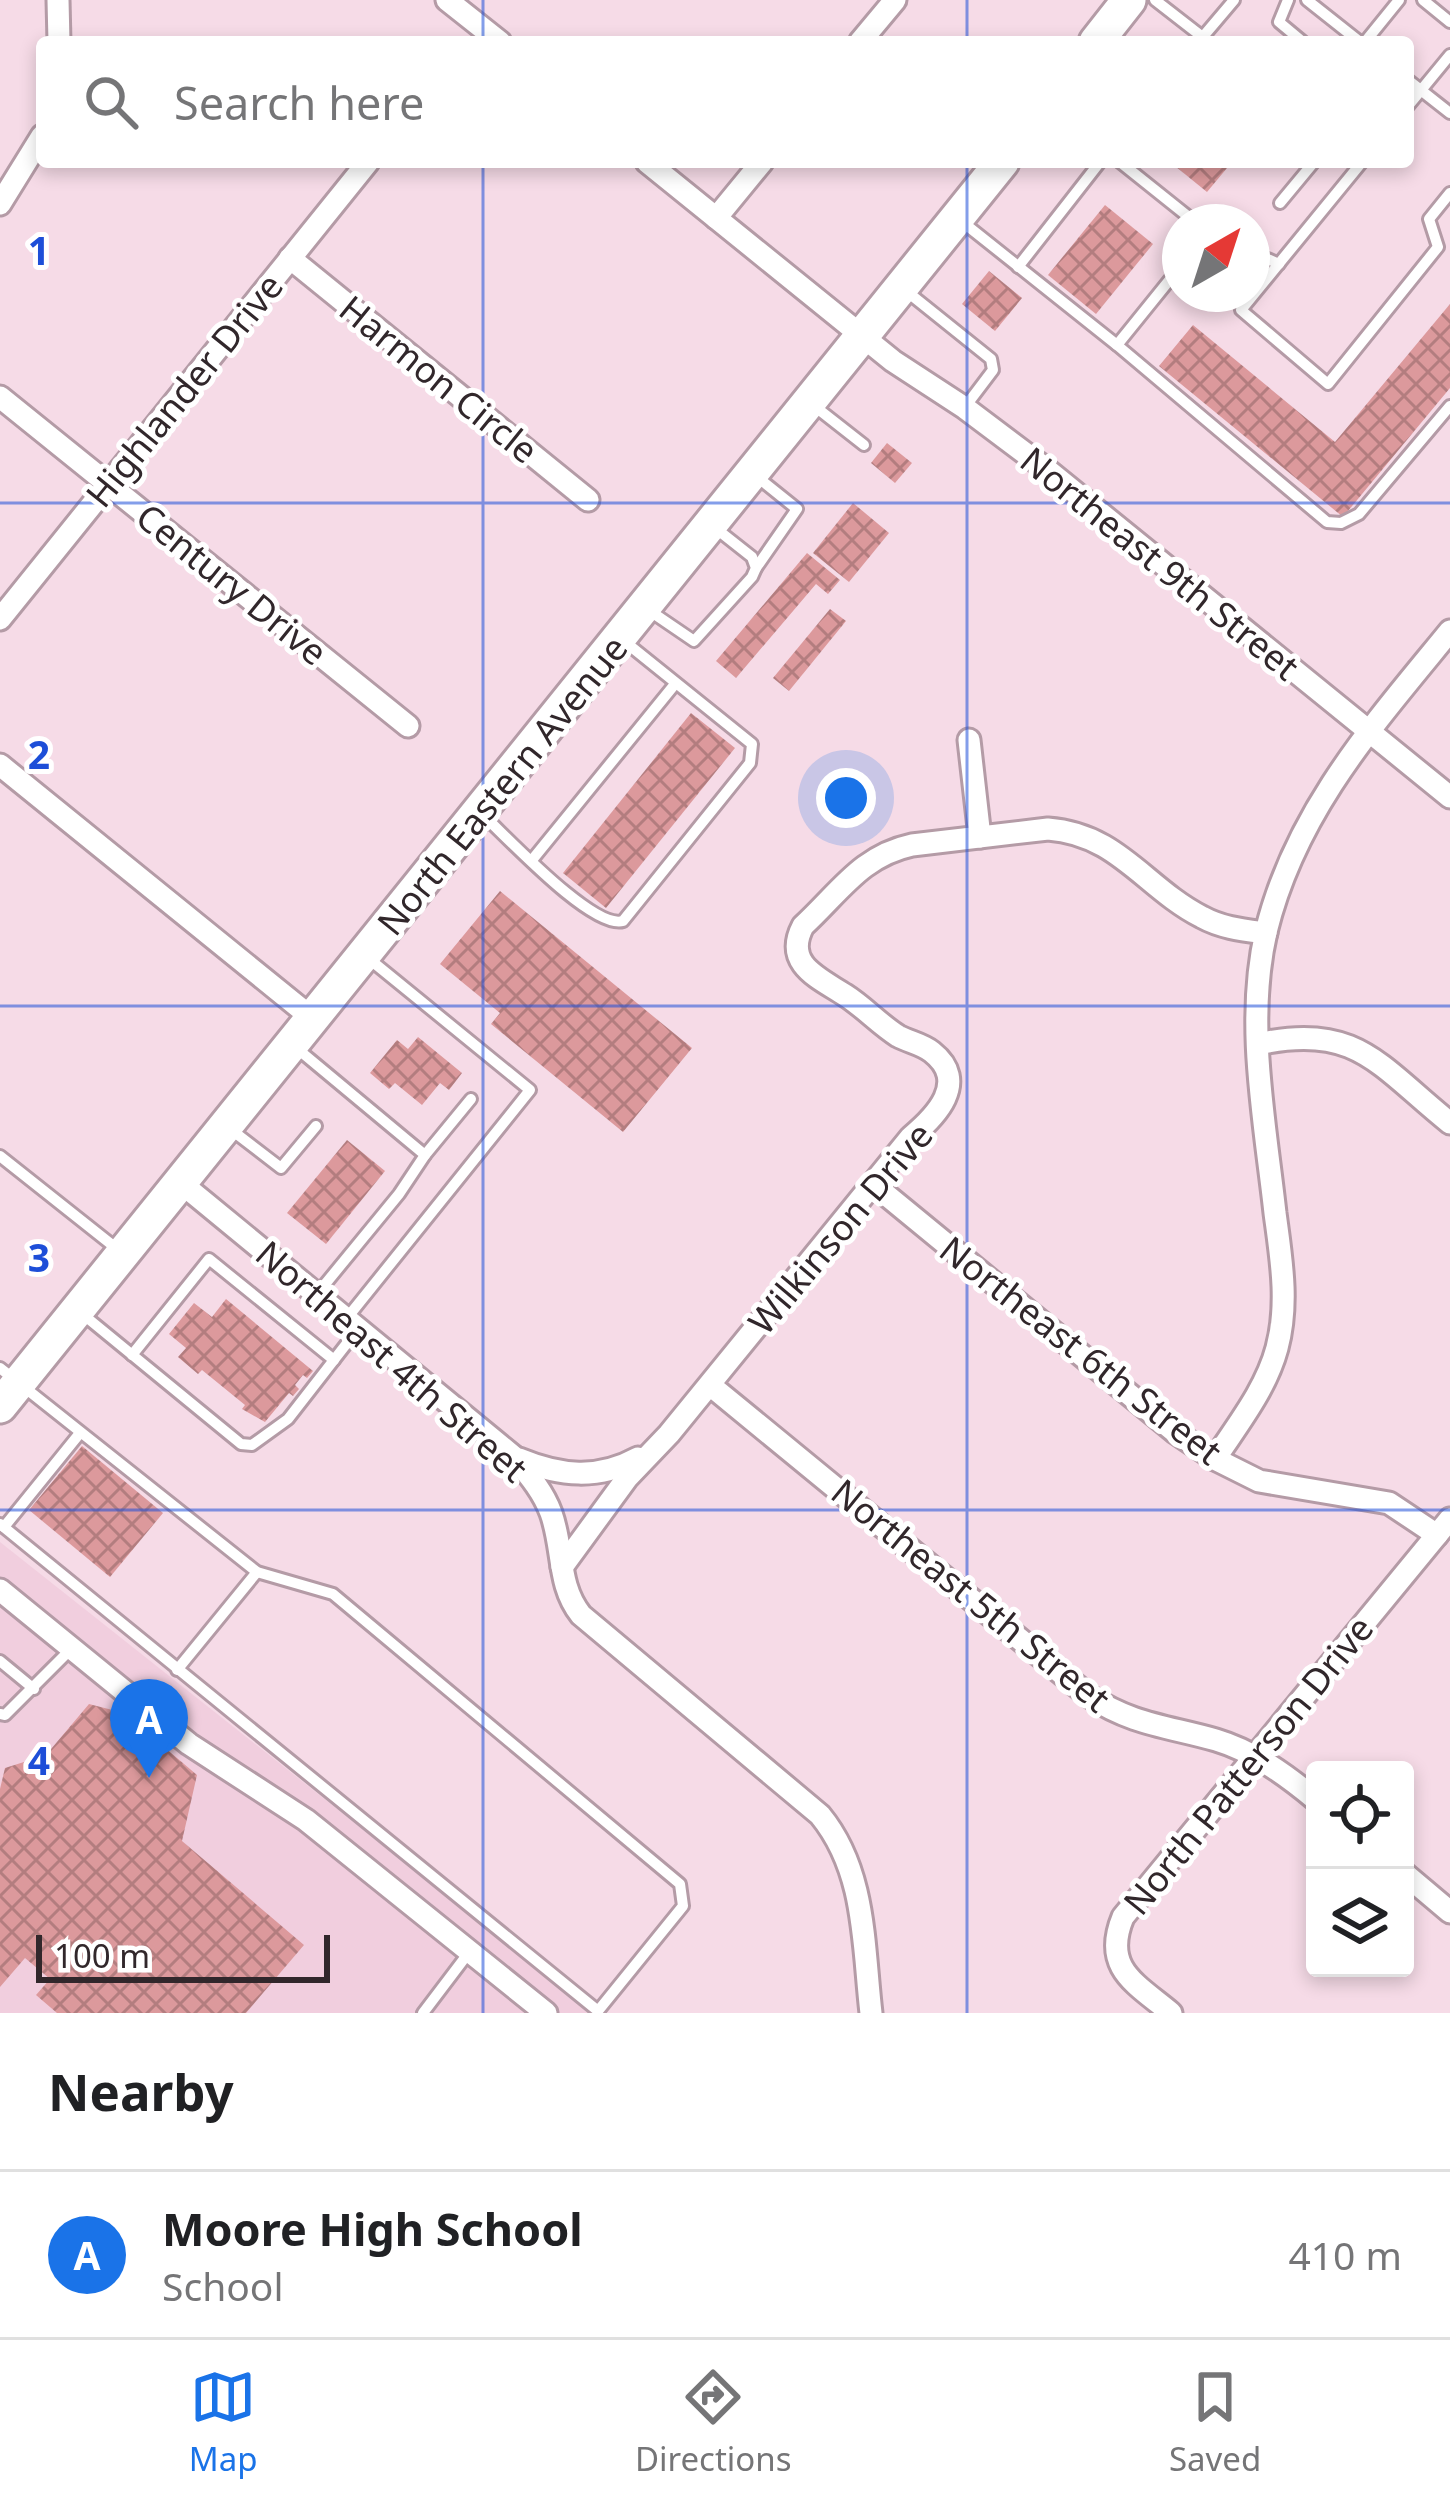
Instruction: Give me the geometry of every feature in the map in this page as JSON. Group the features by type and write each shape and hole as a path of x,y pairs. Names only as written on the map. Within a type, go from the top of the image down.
{"main road":[{"path":"1101,36 1129,0"},
{"name":"North Eastern Avenue","path":"6,1386 78,1310 996,168"}],"street":[{"path":"58,0 59,36"},
{"path":"447,0 472,33"},
{"path":"865,36 892,1"},
{"path":"0,204 36,146"},
{"name":"Highlander Drive","path":"0,619 363,168"},
{"name":"Northeast 9th Street","path":"654,168 893,361 965,408 1450,796"},
{"path":"716,218 757,168"},
{"name":"Harmon Circle","path":"290,258 588,500"},
{"name":"Century Drive","path":"0,397 408,726"},
{"path":"1215,1460 1270,1371 1284,1309 1258,1044 1266,933 1309,822 1338,770 1450,632"},
{"path":"969,740 980,837"},
{"path":"0,765 302,1031"},
{"name":"Wilkinson Drive","path":"562,1567 647,1453 669,1434 911,1137 944,1106 945,1072 932,1052 894,1033 812,976 799,957 797,938 803,926 866,862 912,845 1048,829 1089,836 1205,919 1266,933"},
{"path":"1258,1044 1291,1037 1337,1040 1352,1046 1450,1123"},
{"name":"Northeast 4th Street","path":"181,1183 513,1456 545,1498 570,1601 581,1615 804,1799 836,1834 855,1875 871,2013"},
{"name":"Northeast 6th Street","path":"873,1184 1215,1460 1259,1481 1389,1503 1443,1527"},
{"name":"Northeast 5th Street","path":"710,1384 1089,1696 1136,1722 1214,1739 1254,1757 1306,1792"},
{"path":"513,1456 562,1474 583,1474 624,1466 647,1453"},
{"name":"North Patterson Drive","path":"1171,2013 1118,1961 1115,1935 1137,1897 1443,1527"},
{"path":"0,1590 189,1744 306,1820 546,2013"},
{"path":"1414,1882 1450,1912"}],"lane":[{"path":"1155,0 1198,36"},
{"path":"1206,36 1234,0"},
{"path":"1288,0 1279,22 1296,36"},
{"path":"1307,0 1354,36"},
{"path":"1367,36 1399,0"},
{"path":"1423,0 1450,22"},
{"path":"1414,99 1450,55"},
{"path":"1414,85 1450,113"},
{"path":"1018,267 1095,168"},
{"path":"1128,168 1172,204"},
{"path":"1280,203 1309,168"},
{"path":"1357,168 1241,310 1328,384 1438,248 1429,219 1450,193"},
{"path":"957,218 1327,522 1341,524 1359,514 1450,406"},
{"path":"1270,260 1279,264"},
{"path":"902,288 991,358 993,370 965,408"},
{"path":"1117,345 1162,289"},
{"path":"811,403 864,445"},
{"path":"645,607 694,641 756,568 797,509 754,473"},
{"path":"712,525 752,557 756,568"},
{"path":"479,812 537,868 605,921 623,921 752,757 752,744 621,638"},
{"path":"532,860 675,684"},
{"path":"78,1310 241,1444 253,1445 288,1420 334,1360 353,1323 530,1090 364,955"},
{"path":"302,1031 424,1155"},
{"path":"317,1294 471,1099"},
{"path":"226,1126 280,1168 316,1126"},
{"path":"0,1156 123,1254"},
{"path":"131,1354 209,1259 334,1360"},
{"path":"6,1386 80,1433 257,1572 333,1594 680,1884 683,1906 598,2011 2,1526 80,1433"},
{"path":"177,1670 257,1572"},
{"path":"0,1714 5,1715 34,1689 71,1649"},
{"path":"0,1661 34,1689"},
{"path":"423,2013 470,1951"}],"shaded area":[{"path":"0,1542 595,2013 0,2013"}],"building":[{"path":"1177,168 1227,168 1207,192"},
{"path":"1105,205 1153,244 1096,314 1048,275"},
{"path":"989,271 1022,298 995,331 962,304"},
{"path":"1450,304 1450,388 1343,517 1159,366 1193,325 1335,442"},
{"path":"887,443 912,463 895,483 871,463"},
{"path":"853,503 889,533 849,582 813,553"},
{"path":"807,553 840,580 828,594 816,584 736,678 716,661"},
{"path":"830,609 846,621 789,691 773,678"},
{"path":"691,713 735,748 606,908 563,873"},
{"path":"500,891 692,1048 623,1132 491,1024 500,1013 440,964"},
{"path":"418,1037 462,1073 449,1090 440,1083 422,1105 395,1083 389,1089 370,1073 397,1040 408,1049"},
{"path":"347,1140 385,1171 326,1244 287,1213"},
{"path":"226,1299 313,1371 307,1378 303,1375 295,1385 299,1389 293,1396 289,1393 265,1422 242,1409 245,1405 202,1370 198,1374 178,1357 186,1348 169,1334 194,1303 212,1317"},
{"path":"82,1446 163,1513 110,1577 29,1510"},
{"path":"89,1704 124,1713 197,1775 182,1841 304,1945 246,2013 57,2013 36,1995 50,1979 25,1958 0,1987 0,1789 5,1768 46,1755"}],"place":[{"name":"Moore High School","path":"149,1778"}]}
